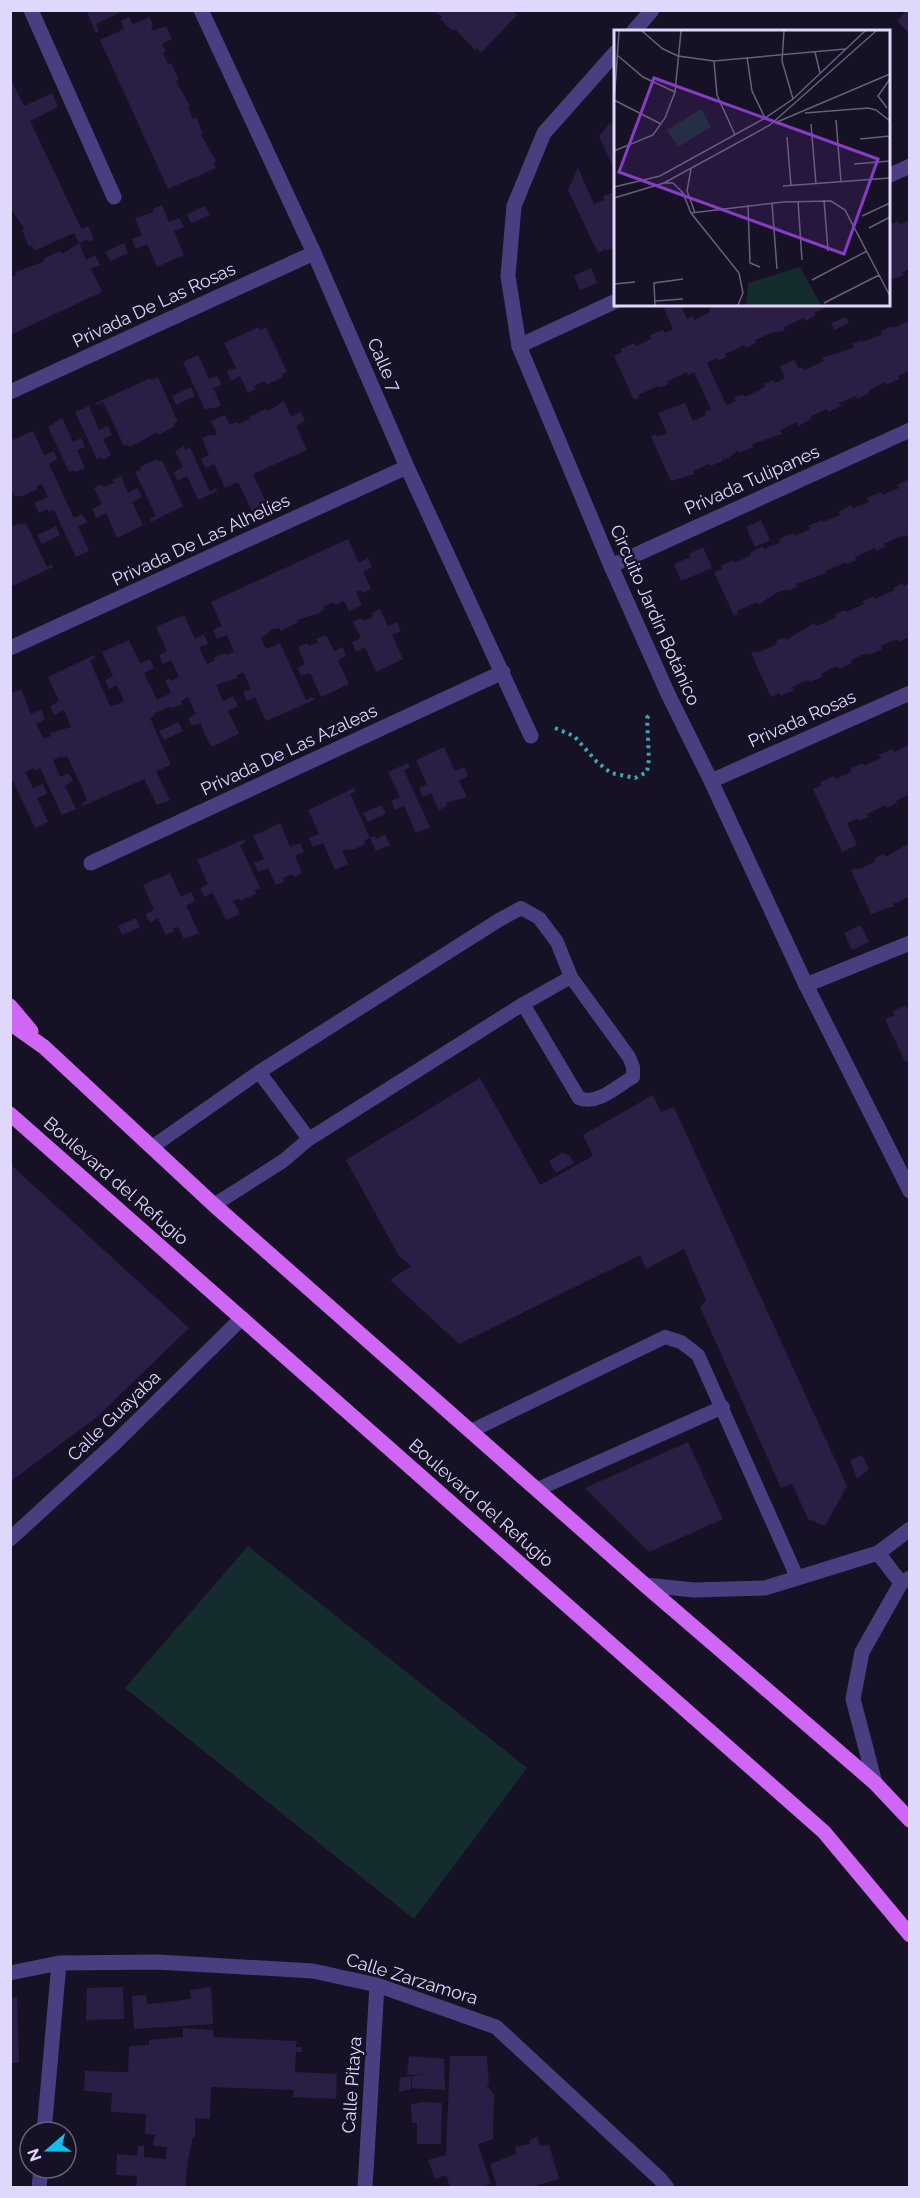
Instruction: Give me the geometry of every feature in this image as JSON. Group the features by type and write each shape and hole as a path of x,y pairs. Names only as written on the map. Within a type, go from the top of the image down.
{"main road":[{"path":"10,1006 44,1047 214,1206 645,1585 875,1783 909,1820"},
{"path":"10,1023 44,1047"},
{"name":"Boulevard del Refugio","path":"10,1114 824,1832 909,1935"}],"street":[{"path":"31,10 114,197"},
{"name":"Calle 7","path":"201,10 314,253 407,467 531,735"},
{"path":"635,30 652,10"},
{"name":"Circuito Jardín Botánico","path":"614,53 544,133 514,206 507,276 519,346 611,566 668,694 806,985 909,1191"},
{"path":"890,175 909,166"},
{"name":"Privada De Las Rosas","path":"10,392 314,253"},
{"path":"519,346 614,301"},
{"name":"Privada Tulipanes","path":"611,566 909,430"},
{"name":"Privada De Las Alhelíes","path":"10,648 407,467"},
{"name":"Privada De Las Azaleas","path":"91,863 503,672"},
{"name":"Privada Rosas","path":"711,781 909,693"},
{"path":"806,985 909,943"},
{"name":"Calle Guayaba","path":"10,1539 115,1443 242,1318"},
{"path":"645,1585 694,1590 765,1588 878,1552 909,1529"},
{"path":"875,1783 852,1699 862,1652 905,1580 878,1552"},
{"name":"Calle Zarzamora","path":"10,1973 59,1964 157,1962 313,1971 377,1985 496,2027 667,2187"},
{"path":"45,2120 59,1964"},
{"name":"Calle Pitaya","path":"365,2187 377,1985"}],"lane":[{"path":"152,1147 259,1072 521,908 539,918 557,942 571,977 629,1057 633,1066 633,1077 596,1100 586,1101 579,1098 524,1004"},
{"path":"214,1206 283,1161 309,1139 571,977"},
{"path":"259,1072 309,1139"},
{"path":"471,1431 665,1337 681,1342 698,1355 798,1577"},
{"path":"538,1489 723,1407"}],"path":[{"path":"522,714 574,736 597,762 611,773 635,778 647,772 649,759 647,718 654,704 668,694"}],"green space":[{"path":"248,1546 527,1768 414,1919 125,1688"}],"building":[{"path":"86,10 125,10 96,24 99,31 96,33"},
{"path":"434,10 512,10 517,15 481,53 477,48 475,50 455,29 453,31"},
{"path":"909,10 909,33 897,21"},
{"path":"129,17 133,24 150,17 153,31 166,26 172,39 162,44 166,52 163,53 168,64 171,63 179,80 176,81 190,106 188,107 193,119 196,117 203,134 201,135 216,161 214,162 216,168 168,189 100,40 124,29 121,21"},
{"path":"10,78 24,106 52,93 58,107 30,121 78,222 82,229 88,226 94,239 89,242 88,239 79,243 74,233 34,251 32,245 29,247 22,230 24,228 10,208"},
{"path":"611,122 614,130 614,170 599,136"},
{"path":"578,168 594,204 604,200 603,196 614,194 614,248 598,253 568,190"},
{"path":"162,205 169,222 179,218 184,227 174,231 184,255 157,267 147,244 136,249 132,239 142,235 135,218 154,212 153,209"},
{"path":"205,206 210,215 191,223 187,214"},
{"path":"909,220 909,269 902,273 904,275 890,280 890,225 898,221 900,224"},
{"path":"79,243 86,260 95,255 100,265 91,269 102,292 10,335 10,278 17,274 16,272 45,261 43,259 60,251 62,254"},
{"path":"124,243 128,253 110,261 105,252"},
{"path":"591,268 597,283 580,290 574,276"},
{"path":"663,306 681,306 687,319 693,316 694,320 710,312 709,309 714,306 829,306 814,313 815,316 805,321 804,318 784,327 785,330 777,333 776,331 755,340 756,343 746,348 745,345 725,354 727,357 718,361 716,358 707,363 726,405 736,401 734,398 743,394 745,397 765,387 764,384 774,380 775,383 785,378 780,367 794,360 799,369 803,367 804,370 824,361 822,358 854,347 852,344 862,340 863,342 882,334 881,331 909,321 909,371 898,376 899,379 886,385 885,382 869,390 870,392 864,396 857,399 856,396 839,403 841,406 828,412 827,409 798,426 797,422 780,430 782,434 752,444 753,447 739,453 739,450 725,460 722,457 723,461 693,471 694,474 671,481 651,437 667,433 658,413 685,403 693,421 706,415 705,412 711,409 694,372 688,375 687,372 667,381 668,384 638,395 639,398 634,400 614,356 622,352 621,349 634,343 636,346 651,339 650,335 663,330 665,333 673,329"},
{"path":"846,317 849,323 834,330 831,323"},
{"path":"259,327 260,330 266,327 287,372 282,374 283,377 266,385 265,381 254,386 256,389 248,393 240,376 231,381 227,371 236,368 224,343"},
{"path":"198,355 209,379 217,376 222,385 213,388 221,405 213,409 211,407 205,410 183,362"},
{"path":"158,377 178,422 158,435 157,432 129,447 128,444 124,446 103,402 97,405 96,403 150,378 151,380"},
{"path":"191,387 195,396 176,405 172,396"},
{"path":"284,401 291,417 301,412 305,421 296,426 307,450 253,474 267,504 252,511 238,482 225,488 214,464 206,468 201,459 209,455 202,438 217,434 211,421 225,415 230,425 237,422 239,424"},
{"path":"89,406 99,430 108,426 112,435 103,439 111,455 103,460 101,457 97,459 75,412"},
{"path":"62,418 73,442 81,438 85,447 77,450 85,468 75,472 74,470 69,472 48,427"},
{"path":"33,431 44,455 54,451 57,459 49,464 74,518 82,514 87,522 78,526 89,551 76,557 54,510 49,512 47,509 39,513 34,503 48,497 42,484 36,487 38,489 21,497 20,495 15,497 10,488 10,441"},
{"path":"184,446 185,450 190,447 210,492 216,488 217,491 198,500 187,476 177,481 174,472 183,467 175,451"},
{"path":"157,459 158,462 162,460 183,506 151,522 150,519 156,516 135,472"},
{"path":"121,476 128,493 137,488 142,497 132,502 143,525 117,538 106,513 96,518 92,509 102,504 94,488 102,484 103,487 114,483 112,480"},
{"path":"909,479 909,535 884,544 885,547 876,551 875,548 855,557 856,560 852,562 847,564 846,562 825,571 826,573 796,584 797,587 788,591 787,589 776,593 758,605 757,602 737,611 738,613 734,616 714,572 722,569 721,566 734,560 735,563 763,546 764,549 781,542 779,539 810,529 808,526 840,515 838,512 851,505 853,508 869,502 867,498 899,488 897,485"},
{"path":"761,520 770,540 755,547 746,527"},
{"path":"20,523 21,525 26,523 47,567 52,564 53,567 10,587 10,527"},
{"path":"56,526 60,535 42,544 37,535"},
{"path":"348,539 359,563 368,558 372,567 363,572 371,589 363,593 361,590 356,592 362,605 349,611 344,601 335,605 334,602 323,607 324,610 317,614 296,620 298,622 281,631 279,628 273,629 261,638 266,649 280,643 306,700 313,697 314,700 266,721 255,697 247,701 243,692 251,689 243,672 236,676 237,678 216,685 223,701 233,696 238,706 228,711 239,734 211,747 200,723 192,726 188,718 196,714 188,697 181,701 182,704 172,708 170,706 153,714 154,716 150,718 171,765 156,771 170,800 157,805 144,779 83,806 82,803 87,801 83,790 67,756 62,758 62,756 53,760 60,777 69,773 73,781 65,786 76,809 62,815 40,768 25,772 33,788 43,784 47,794 37,798 48,822 35,828 10,779 10,694 21,689 31,714 41,709 45,719 36,724 44,739 51,736 50,733 71,727 64,710 54,715 50,706 59,701 48,677 94,655 95,658 90,661 110,706 116,705 124,701 117,685 109,689 105,680 113,676 102,652 129,640 140,663 150,659 154,668 144,673 157,700 171,693 165,680 170,678 171,681 179,677 171,660 163,664 159,655 167,651 156,627 184,615 195,639 204,634 208,644 199,647 207,664 225,653 226,655 234,652 227,635 217,639 213,630 222,626 211,602"},
{"path":"703,547 712,568 681,581 674,564 690,557 689,554"},
{"path":"903,583 904,586 909,583 909,637 899,642 897,639 889,642 881,646 882,649 851,660 852,663 839,669 838,666 830,669 821,674 822,677 792,687 794,690 780,696 779,693 771,697 751,653 756,651 757,653 777,644 776,641 785,637 786,640 815,623 816,626 826,622 836,617 835,614 864,604 863,601 874,596 875,599 895,590 893,588"},
{"path":"380,609 388,626 397,622 401,631 392,635 403,659 376,672 365,647 356,652 352,642 361,638 353,622 373,617 372,613"},
{"path":"326,635 334,651 343,647 346,656 338,660 349,684 321,697 310,673 301,676 297,668 305,664 298,647 307,643 309,646 318,642 316,639"},
{"path":"178,722 183,731 164,740 159,731"},
{"path":"909,745 909,794 887,808 886,805 867,814 868,817 847,823 857,845 842,852 813,789 822,785 820,782 851,772 850,769 863,763 864,766 881,758 879,755 892,749 894,752"},
{"path":"444,747 455,771 464,767 468,776 459,781 467,797 446,803 447,806 439,810 431,793 423,797 419,788 427,784 416,760"},
{"path":"408,763 410,767 404,770 430,827 416,833 404,806 395,810 391,801 400,797 388,772"},
{"path":"354,788 355,792 350,794 370,838 357,848 342,851 348,864 335,870 323,843 313,847 309,838 319,834 308,810"},
{"path":"382,805 386,814 368,822 363,813"},
{"path":"280,823 290,847 300,843 304,852 295,856 302,873 294,877 292,874 283,878 284,881 276,885 268,868 258,872 254,863 264,859 253,836"},
{"path":"385,834 390,845 376,851 370,838 375,836 376,839"},
{"path":"245,839 246,842 240,845 260,888 255,890 256,894 240,901 239,898 233,901 240,914 226,920 213,893 204,897 200,888 208,884 197,860"},
{"path":"909,843 909,900 908,897 893,904 894,906 871,914 851,870 856,868 857,870 876,861 875,858 884,854 886,857"},
{"path":"170,873 181,897 191,892 195,901 186,906 199,933 184,939 178,927 173,928 174,931 166,935 158,918 150,923 145,914 154,910 143,885"},
{"path":"136,918 140,927 122,935 118,926"},
{"path":"861,925 869,942 852,950 844,933"},
{"path":"905,1005 906,1008 909,1007 909,1060 905,1062 885,1019 894,1015 893,1011"},
{"path":"480,1078 540,1185 593,1156 583,1135 653,1095 661,1112 674,1107 847,1486 825,1526 808,1519 792,1484 781,1488 700,1307 706,1300 684,1249 646,1269 640,1255 459,1344 390,1280 411,1266 399,1256 346,1160"},
{"path":"562,1153 569,1155 574,1163 556,1173 549,1161"},
{"path":"10,1164 189,1328 97,1417 10,1482"},
{"path":"688,1442 723,1519 649,1552 585,1488"},
{"path":"862,1455 869,1469 857,1479 850,1460"},
{"path":"123,1987 124,2019 86,2020 87,1988"},
{"path":"211,1987 213,2024 134,2029 132,1996 146,1995 147,2004 159,2003 191,1999 190,1990"},
{"path":"17,1996 19,2063 10,2063 10,1998"},
{"path":"183,2028 213,2030 214,2037 297,2041 296,2047 301,2047 302,2052 296,2052 295,2072 337,2074 336,2099 293,2097 294,2090 211,2087 210,2119 195,2118 195,2137 193,2137 188,2160 185,2187 136,2187 137,2176 116,2175 117,2154 137,2156 138,2146 144,2146 144,2157 166,2159 167,2147 153,2146 155,2135 145,2134 146,2114 111,2112 112,2093 84,2091 85,2071 128,2072 129,2046 149,2045 149,2040 183,2037"},
{"path":"409,2056 444,2059 445,2090 412,2088 412,2076 424,2074 407,2075"},
{"path":"450,2056 487,2056 489,2085 486,2085 494,2094 493,2139 478,2144 491,2184 481,2187 450,2187 446,2175 435,2179 428,2160 446,2155"},
{"path":"411,2076 411,2089 399,2092 400,2078"},
{"path":"442,2103 441,2144 417,2144 417,2123 412,2123 411,2104"},
{"path":"537,2137 540,2146 549,2145 559,2179 538,2185 539,2187 497,2187 490,2164 516,2154 515,2147 530,2144 529,2140"}]}
